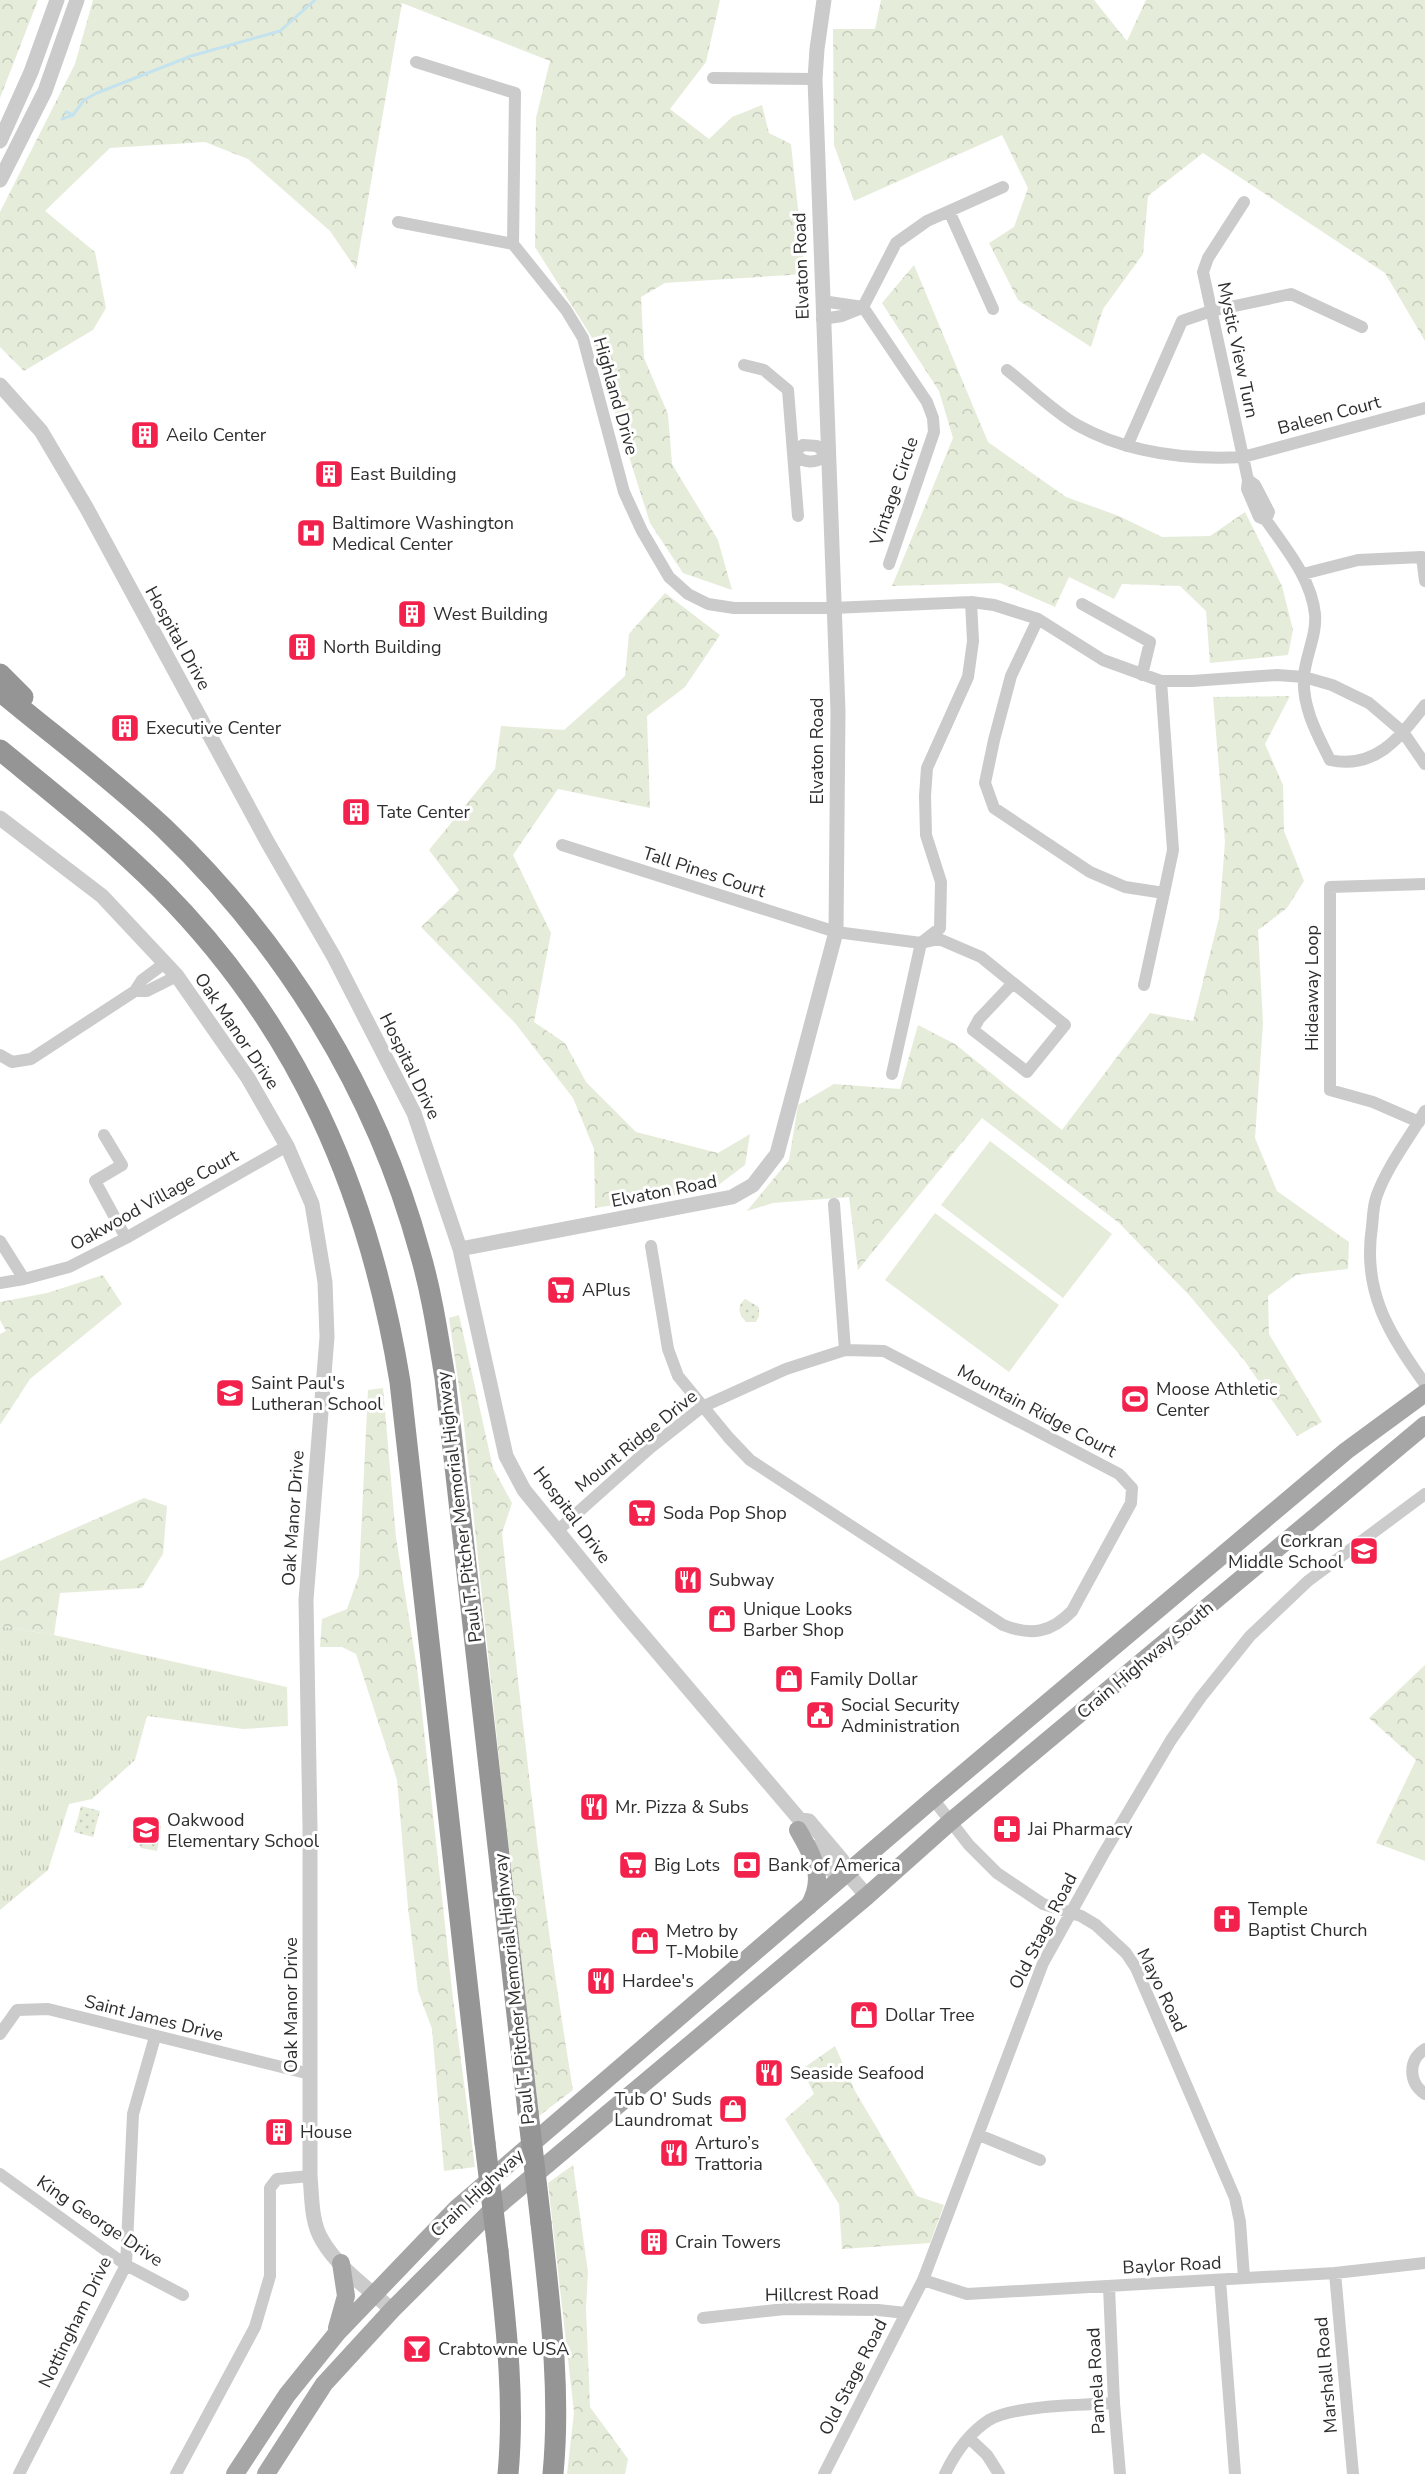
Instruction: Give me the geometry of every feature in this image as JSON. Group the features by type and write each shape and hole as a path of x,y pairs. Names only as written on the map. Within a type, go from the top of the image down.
{"highway":[{"path":"0,674 128,797"},
{"name":"Paul T. Pitcher Memorial Highway","path":"0,691 128,797 195,859 247,917 326,1029 356,1085 381,1140 420,1253 432,1301 445,1378 541,2223 552,2329 555,2394 553,2474"},
{"path":"0,750 132,860 214,948 255,1002 288,1054 344,1165 361,1215 390,1317 400,1382 506,2324 510,2400 508,2474"},
{"path":"0,762 129,864 161,893 214,948"}],"main road":[{"name":"Crain Highway South","path":"896,1833 933,1799 1346,1451 1425,1393"},
{"name":"Crain Highway South","path":"867,1896 950,1822 1425,1425"},
{"path":"799,1825 816,1861 818,1871 814,1897 808,1908"},
{"name":"Crain Highway","path":"235,2474 287,2395 338,2333 457,2208 896,1833"},
{"name":"Crain Highway","path":"266,2474 324,2384 392,2310 487,2215 867,1896"},
{"path":"338,2333 346,2296 341,2263"}],"street":[{"path":"0,141 31,72 57,0"},
{"path":"0,180 45,91 77,0"},
{"name":"Elvaton Road","path":"460,1249 712,1203 732,1197 753,1185 777,1154 836,932 838,711 815,78 824,0"},
{"path":"398,222 513,244 515,93 416,62"},
{"path":"713,78 815,78"},
{"path":"822,319 842,316 863,307 896,243 912,230 1004,187"},
{"name":"Mystic View Turn","path":"1244,202 1208,258 1203,272 1248,480 1247,489 1259,517 1266,520 1303,574 1315,614 1312,644 1304,677"},
{"path":"949,211 993,309"},
{"name":"Highland Drive","path":"513,244 566,310 583,338 624,492 642,531 669,577 688,594 708,604 734,608 833,608 971,602 1002,607 1038,619 1103,660 1161,681 1277,675 1304,677 1332,685 1369,704 1403,732 1425,764"},
{"path":"1127,446 1182,321 1211,311 1291,294 1362,327"},
{"path":"822,301 863,307"},
{"name":"Vintage Circle","path":"863,307 927,402 933,418 934,432 889,564"},
{"path":"744,365 764,370 788,390 798,516"},
{"name":"Baleen Court","path":"1007,370 1076,424 1146,452 1217,458 1243,457 1425,408"},
{"name":"Hospital Drive","path":"0,385 42,431 69,478 268,843 334,957 414,1113 460,1249 507,1456 524,1490 799,1825 809,1821 842,1860 848,1874 867,1896"},
{"path":"793,453 803,446 817,446 828,455"},
{"path":"1303,574 1358,560 1422,556 1425,580"},
{"path":"892,1074 921,943 940,928 941,882 926,836 927,768 968,677 973,641 971,602"},
{"path":"1082,604 1150,642 1142,675"},
{"path":"1038,619 1011,676 994,740 985,783 994,808 1090,872 1125,887 1164,893"},
{"path":"1304,677 1308,711 1330,759 1345,763 1370,758 1385,749 1403,732 1425,705"},
{"path":"1144,985 1173,850 1161,681"},
{"name":"Oak Manor Drive","path":"0,818 102,896 177,976 248,1078 287,1146 312,1204 325,1281 327,1337 306,1600 310,2176 321,2240 341,2263 392,2310"},
{"name":"Tall Pines Court","path":"562,845 836,932 921,943 939,939 981,957 1065,1025 1027,1072 973,1030 979,1019 1013,983"},
{"name":"Hideaway Loop","path":"1422,1117 1330,1090 1330,887 1425,884"},
{"path":"0,1055 12,1062 31,1059 135,991 142,980 165,963"},
{"path":"135,991 147,991 177,976"},
{"path":"1422,1117 1394,1160 1376,1198 1369,1248 1371,1281 1378,1307 1407,1358 1425,1384"},
{"path":"104,1135 122,1165 96,1181 126,1238"},
{"name":"Oakwood Village Court","path":"0,1283 69,1268 287,1146"},
{"path":"834,1204 845,1350"},
{"path":"0,1241 24,1279"},
{"name":"Mountain Ridge Court","path":"651,1246 668,1349 678,1376 702,1407 750,1460 1003,1625 1020,1632 1040,1630 1059,1624 1072,1611 1131,1503 1132,1488 1119,1474 884,1351 845,1350"},
{"name":"Mount Ridge Drive","path":"557,1531 650,1448 702,1407 786,1369 845,1350"},
{"name":"Old Stage Road","path":"824,2474 923,2280 1039,1973 1070,1913 1171,1740 1201,1697 1250,1636 1308,1581 1425,1494"},
{"name":"Mayo Road","path":"933,1799 969,1845 1014,1886 1043,1904 1096,1925 1126,1953 1136,1968 1235,2198 1240,2222 1244,2278"},
{"name":"Saint James Drive","path":"0,2034 17,2010 48,2009 310,2074"},
{"name":"Nottingham Drive","path":"19,2474 126,2265 133,2114 154,2037"},
{"path":"1425,2049 1414,2061 1412,2074 1416,2086 1425,2094"},
{"path":"979,2135 1040,2160"},
{"name":"King George Drive","path":"0,2174 126,2265 183,2295"},
{"path":"176,2474 255,2327 270,2276 270,2188 277,2179 310,2176"},
{"name":"Baylor Road","path":"923,2280 967,2294 1335,2273 1425,2264"},
{"name":"Marshall Road","path":"1335,2273 1353,2474"},
{"path":"1220,2280 1235,2474"},
{"name":"Pamela Road","path":"1109,2287 1114,2403 1120,2474"},
{"name":"Hillcrest Road","path":"703,2318 785,2309 878,2310 906,2313"},
{"path":"945,2474 969,2438 991,2419 1011,2413 1114,2403"},
{"path":"969,2438 987,2455 999,2474"}],"green space":[{"path":"0,0 38,0 0,98"},
{"path":"93,0 720,0 706,62 670,109 709,139 732,117 762,105 769,133 791,144 805,274 665,283 641,297 644,358 668,414 672,464 718,540 732,590 683,573 650,523 591,336 535,247 536,118 550,61 402,3 356,269 330,231 248,159 205,142 110,148 45,211 95,252 106,308 93,330 24,371 0,347 0,212 75,64"},
{"path":"881,0 1094,0 1127,41 1146,0 1425,0 1425,341 1385,273 1203,153 1148,196 1143,254 1103,309 1091,347 1018,300 989,243 1014,227 1028,188 1002,135 854,201 834,145 833,29 875,29"},
{"path":"914,265 988,442 1066,497 1119,516 1162,537 1210,536 1245,512 1282,586 1293,630 1288,655 1210,663 1206,611 1180,586 1122,584 1114,599 1069,577 1055,607 1000,583 892,586 953,438 939,391 882,303"},
{"path":"665,593 720,635 685,687 647,716 650,808 558,789 513,855 551,933 534,1022 565,1043 586,1082 636,1132 718,1153 750,1134 745,1165 713,1189 595,1208 594,1149 573,1098 515,1023 421,927 459,890 429,850 495,769 501,726 564,730 625,676 629,634"},
{"path":"1290,696 1265,744 1283,785 1284,831 1304,881 1287,908 1258,930 1263,1023 1255,1138 1277,1191 1349,1242 1348,1269 1296,1275 1268,1296 1269,1334 1322,1422 1297,1436 1244,1360 1189,1295 1119,1223 982,1118 858,1270 849,1197 773,1203 747,1211 789,1160 798,1105 834,1084 900,1089 918,1025 955,1044 1062,1130 1150,1013 1193,1021 1219,918 1225,842 1213,697"},
{"path":"990,1141 1112,1234 1063,1298 941,1205"},
{"path":"935,1213 1059,1305 1009,1372 885,1280"},
{"path":"103,1275 122,1304 30,1379 0,1425 0,1334 6,1331 0,1320 0,1302 47,1293"},
{"path":"745,1299 759,1307 756,1322 746,1322 740,1313 740,1305"},
{"path":"459,1315 493,1468 512,1503 502,1533 542,1882 573,2090 539,2116 463,1415 449,1318"},
{"path":"383,1388 396,1537 418,1675 453,1999 475,2167 444,2171 432,2029 418,1991 397,1780 356,1654 342,1647 320,1647 322,1619 347,1609 359,1575 368,1390"},
{"path":"144,1498 167,1506 163,1554 142,1588 60,1593 54,1635 0,1626 0,1561"},
{"path":"0,1626 54,1635 287,1687 288,1726 243,1729 147,1716 135,1760 92,1799 69,1804 48,1870 0,1910"},
{"path":"1425,1665 1425,1861 1376,1843 1416,1760 1369,1718"},
{"path":"81,1806 100,1811 93,1837 74,1832"},
{"path":"151,1820 161,1826 157,1851 141,1848 131,1830 139,1821"},
{"path":"835,2046 855,2091 917,2196 944,2205 930,2243 842,2249 839,2204 785,2119 814,2094 802,2069"},
{"path":"573,2165 588,2272 586,2309 590,2407 628,2459 625,2474 567,2474 574,2412 548,2183"}],"waterway":[{"path":"66,112 73,115 84,100 97,93 191,56 280,31 315,0"},
{"path":"62,119 73,115"}],"place":[{"name":"Aeilo Center","path":"145,435"},
{"name":"East Building","path":"329,474"},
{"name":"Baltimore Washington Medical Center","path":"311,533"},
{"name":"West Building","path":"412,614"},
{"name":"North Building","path":"302,647"},
{"name":"Executive Center","path":"125,728"},
{"name":"Tate Center","path":"356,812"},
{"name":"APlus","path":"561,1290"},
{"name":"Saint Paul's Lutheran School","path":"230,1393"},
{"name":"Moose Athletic Center","path":"1135,1399"},
{"name":"Soda Pop Shop","path":"642,1513"},
{"name":"Corkran Middle School","path":"1364,1551"},
{"name":"Subway","path":"688,1580"},
{"name":"Unique Looks Barber Shop","path":"722,1619"},
{"name":"Family Dollar","path":"789,1679"},
{"name":"Social Security Administration","path":"820,1715"},
{"name":"Mr. Pizza & Subs","path":"594,1807"},
{"name":"Jai Pharmacy","path":"1007,1829"},
{"name":"Oakwood Elementary School","path":"146,1830"},
{"name":"Big Lots","path":"633,1865"},
{"name":"Bank of America","path":"747,1865"},
{"name":"Temple Baptist Church","path":"1227,1919"},
{"name":"Metro by T-Mobile","path":"645,1941"},
{"name":"Hardee's","path":"601,1981"},
{"name":"Dollar Tree","path":"864,2015"},
{"name":"Seaside Seafood","path":"769,2073"},
{"name":"Tub O' Suds Laundromat","path":"733,2109"},
{"name":"House","path":"279,2132"},
{"name":"Arturo’s Trattoria","path":"674,2153"},
{"name":"Crain Towers","path":"654,2242"},
{"name":"Crabtowne USA","path":"417,2349"}]}
